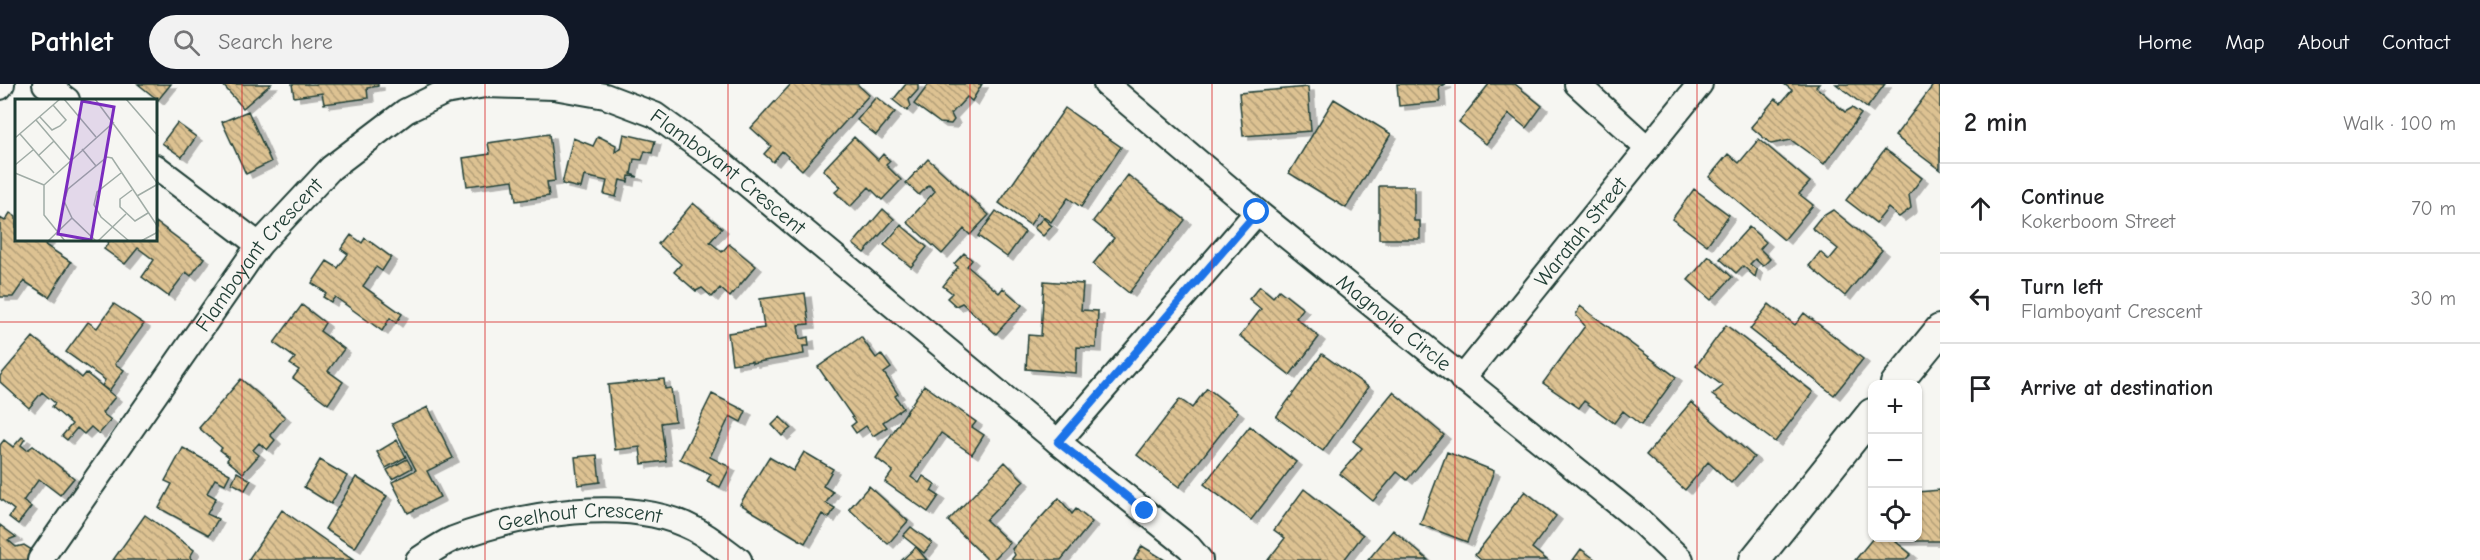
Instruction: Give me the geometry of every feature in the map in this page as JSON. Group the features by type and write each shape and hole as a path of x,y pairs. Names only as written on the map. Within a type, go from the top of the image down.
{"street":[{"path":"45,84 66,99"},
{"name":"Magnolia Circle","path":"1106,84 1257,212 1640,521 1681,560"},
{"path":"1577,84 1646,147"},
{"name":"Waratah Street","path":"1462,379 1646,147 1700,84"},
{"name":"Flamboyant Crescent","path":"40,560 259,245 331,168 406,111 445,92 485,85 554,87 605,96 655,115 724,165 1058,442 1189,547 1200,560"},
{"path":"158,169 259,245"},
{"path":"1058,442 1257,212"},
{"path":"1899,380 1940,330"},
{"path":"1755,560 1868,419"},
{"name":"Geelhout Crescent","path":"418,560 452,540 508,523 563,512 608,509 656,516 694,528 740,560"}],"building":[{"path":"138,84 171,84 157,99"},
{"path":"222,84 271,84 243,108"},
{"path":"292,84 378,84 378,86 367,88 368,98 324,104 322,93 294,97"},
{"path":"791,84 857,84 869,95 802,170 782,151 773,162 764,154 771,146 751,128"},
{"path":"906,84 918,84 918,90 909,100 911,106 907,111 893,100"},
{"path":"929,84 982,84 972,101 967,97 951,114 954,120 951,124 940,123 914,104"},
{"path":"1397,84 1446,84 1439,87 1440,102 1399,106"},
{"path":"1489,84 1515,84 1542,106 1526,128 1509,114 1486,144 1459,122"},
{"path":"1784,84 1819,84 1816,87 1845,112 1852,108 1861,114 1824,164 1791,140 1771,144 1751,127 1775,99 1781,103 1792,90"},
{"path":"1836,84 1885,84 1867,108"},
{"path":"1934,84 1940,84 1940,170 1895,136"},
{"path":"1308,87 1311,131 1243,136 1239,93"},
{"path":"876,97 895,112 876,135 857,120"},
{"path":"1334,99 1391,134 1346,208 1289,173"},
{"path":"1065,108 1121,147 1081,207 1068,198 1051,222 1038,213 1030,225 999,203"},
{"path":"248,111 271,162 246,174 222,122"},
{"path":"177,123 196,137 182,157 162,143"},
{"path":"549,134 555,181 547,182 549,196 516,201 513,180 467,186 463,158 490,154 488,143"},
{"path":"624,134 655,141 652,153 645,151 642,160 634,159 631,174 638,177 629,176 628,182 620,180 616,197 604,194 607,181 584,176 581,188 562,184 573,138 593,146 598,136 616,145 615,152 621,149"},
{"path":"854,137 878,160 883,154 890,161 886,165 901,180 882,200 869,187 850,207 835,192 841,187 823,170"},
{"path":"1759,139 1810,182 1799,194 1813,205 1784,240 1709,177 1728,154 1739,163"},
{"path":"1885,149 1922,178 1909,195 1911,208 1899,217 1888,208 1876,223 1846,200"},
{"path":"928,159 989,215 970,235 964,229 942,254 907,222 935,191 929,185 919,195 906,183"},
{"path":"1128,175 1185,220 1129,293 1093,264 1114,238 1093,221"},
{"path":"1379,186 1414,186 1414,221 1420,221 1420,239 1379,239"},
{"path":"1694,189 1729,215 1707,245 1672,219"},
{"path":"693,203 722,228 710,242 722,252 729,244 756,266 730,297 720,288 712,297 702,288 696,291 674,272 681,264 658,244"},
{"path":"883,209 894,219 864,253 853,244"},
{"path":"1833,210 1882,250 1845,296 1809,266 1820,252 1829,260 1838,249 1812,228 1820,218"},
{"path":"996,211 1025,232 1007,257 978,236"},
{"path":"10,213 15,216 15,242 47,242 45,245 71,262 49,297 24,281 13,297 0,297 0,218 5,221"},
{"path":"1043,218 1052,226 1043,236 1034,228"},
{"path":"158,224 204,258 191,276 186,272 168,296 142,277 154,260 138,248 125,264 104,249 109,242 158,242"},
{"path":"901,225 927,247 911,267 884,245"},
{"path":"1749,227 1766,242 1760,249 1770,259 1763,266 1755,259 1750,264 1757,270 1755,277 1743,266 1736,273 1720,259"},
{"path":"351,235 362,243 365,238 391,257 382,271 376,267 363,286 402,314 396,323 390,318 382,331 335,297 331,302 323,297 326,293 312,283 327,261 338,268 348,254 341,249"},
{"path":"964,253 972,260 967,266 999,293 1003,288 1022,305 996,334 962,303 956,306 947,298 952,293 943,286 958,267 954,264"},
{"path":"1709,256 1732,277 1711,300 1688,280"},
{"path":"1044,281 1083,284 1081,310 1098,311 1096,348 1077,347 1076,373 1026,369 1028,335 1041,336"},
{"path":"1260,286 1273,297 1279,290 1303,309 1296,318 1319,337 1290,375 1240,336 1261,309 1249,299"},
{"path":"805,293 809,324 798,325 800,339 808,337 809,346 803,346 804,354 732,364 728,333 764,328 760,299"},
{"path":"114,304 144,324 115,364 124,370 109,391 102,386 105,380 66,352 88,322 97,328"},
{"path":"1769,304 1795,325 1804,313 1863,359 1834,395 1750,329"},
{"path":"302,305 325,323 320,331 344,349 328,371 343,382 328,404 293,378 299,370 290,364 295,358 274,343"},
{"path":"1580,306 1676,377 1641,425 1623,411 1614,423 1584,401 1579,408 1543,383 1585,326 1576,315"},
{"path":"1726,325 1813,392 1775,442 1712,395 1723,386 1696,366"},
{"path":"33,337 82,378 86,373 115,397 102,413 111,420 99,434 91,427 84,434 77,428 67,440 62,436 72,424 52,407 55,403 42,392 29,408 0,382 0,376"},
{"path":"861,337 876,358 881,354 891,368 884,373 898,394 895,396 903,408 883,422 887,427 873,436 866,426 856,433 851,426 856,422 818,367"},
{"path":"1322,354 1368,387 1323,451 1276,417"},
{"path":"241,379 285,417 270,435 275,440 267,450 259,443 253,450 259,455 243,473 227,460 229,457 220,450 222,448 199,428"},
{"path":"664,379 665,389 671,388 675,421 661,423 666,461 642,464 640,447 615,450 608,385"},
{"path":"924,385 976,422 972,427 984,435 972,454 941,433 911,477 919,483 923,476 935,484 931,491 939,496 928,512 885,482 893,471 876,458"},
{"path":"1207,388 1238,412 1179,487 1137,455 1180,399 1192,408"},
{"path":"1393,392 1444,435 1407,480 1397,472 1373,501 1340,474 1362,448 1353,441"},
{"path":"712,394 746,411 741,422 730,416 710,457 730,467 720,487 707,481 711,474 680,459"},
{"path":"1691,402 1754,457 1731,483 1708,462 1685,490 1646,455"},
{"path":"428,407 453,458 427,471 440,497 408,513 392,482 416,470 392,424"},
{"path":"780,417 791,428 782,436 772,425"},
{"path":"1250,426 1296,462 1251,520 1204,484"},
{"path":"22,437 25,439 21,445 27,450 33,446 74,478 60,495 39,479 23,501 31,507 18,524 9,517 14,510 0,499 0,445 4,440 13,447"},
{"path":"397,440 406,457 386,468 377,452"},
{"path":"183,448 230,474 225,484 215,479 207,493 216,498 207,514 218,519 209,535 159,508 172,484 165,481"},
{"path":"804,452 833,469 823,486 833,492 826,503 835,508 829,518 822,514 805,543 740,504 769,457 793,471"},
{"path":"1447,452 1494,471 1467,542 1420,524"},
{"path":"597,455 600,482 578,485 575,457"},
{"path":"407,459 412,468 392,479 387,470"},
{"path":"320,460 347,476 331,504 304,487"},
{"path":"1005,462 1024,481 986,520 1010,543 993,560 988,560 948,521"},
{"path":"237,472 251,480 245,490 232,483"},
{"path":"356,477 387,496 355,548 325,529"},
{"path":"869,486 908,521 888,544 849,509"},
{"path":"1304,489 1363,535 1344,560 1268,560 1285,538 1274,530"},
{"path":"1940,490 1940,541 1922,541 1922,492"},
{"path":"1525,491 1556,516 1532,548 1547,560 1481,560 1475,555"},
{"path":"1059,498 1072,514 1076,509 1092,522 1061,560 1011,560 1015,555 1012,549"},
{"path":"282,510 353,560 248,560"},
{"path":"145,515 194,550 190,557 192,560 113,560"},
{"path":"0,525 16,537 8,540 16,547 24,545 35,552 30,560 0,560"},
{"path":"911,527 932,543 924,553 903,536"},
{"path":"1393,530 1428,560 1368,560"},
{"path":"1870,542 1896,542 1911,554 1905,560 1855,560"},
{"path":"1142,546 1165,560 1134,560"},
{"path":"916,547 927,560 902,560"},
{"path":"1581,549 1596,560 1573,560"}],"route":[{"path":"1145,511 1058,442 1257,212"}]}
